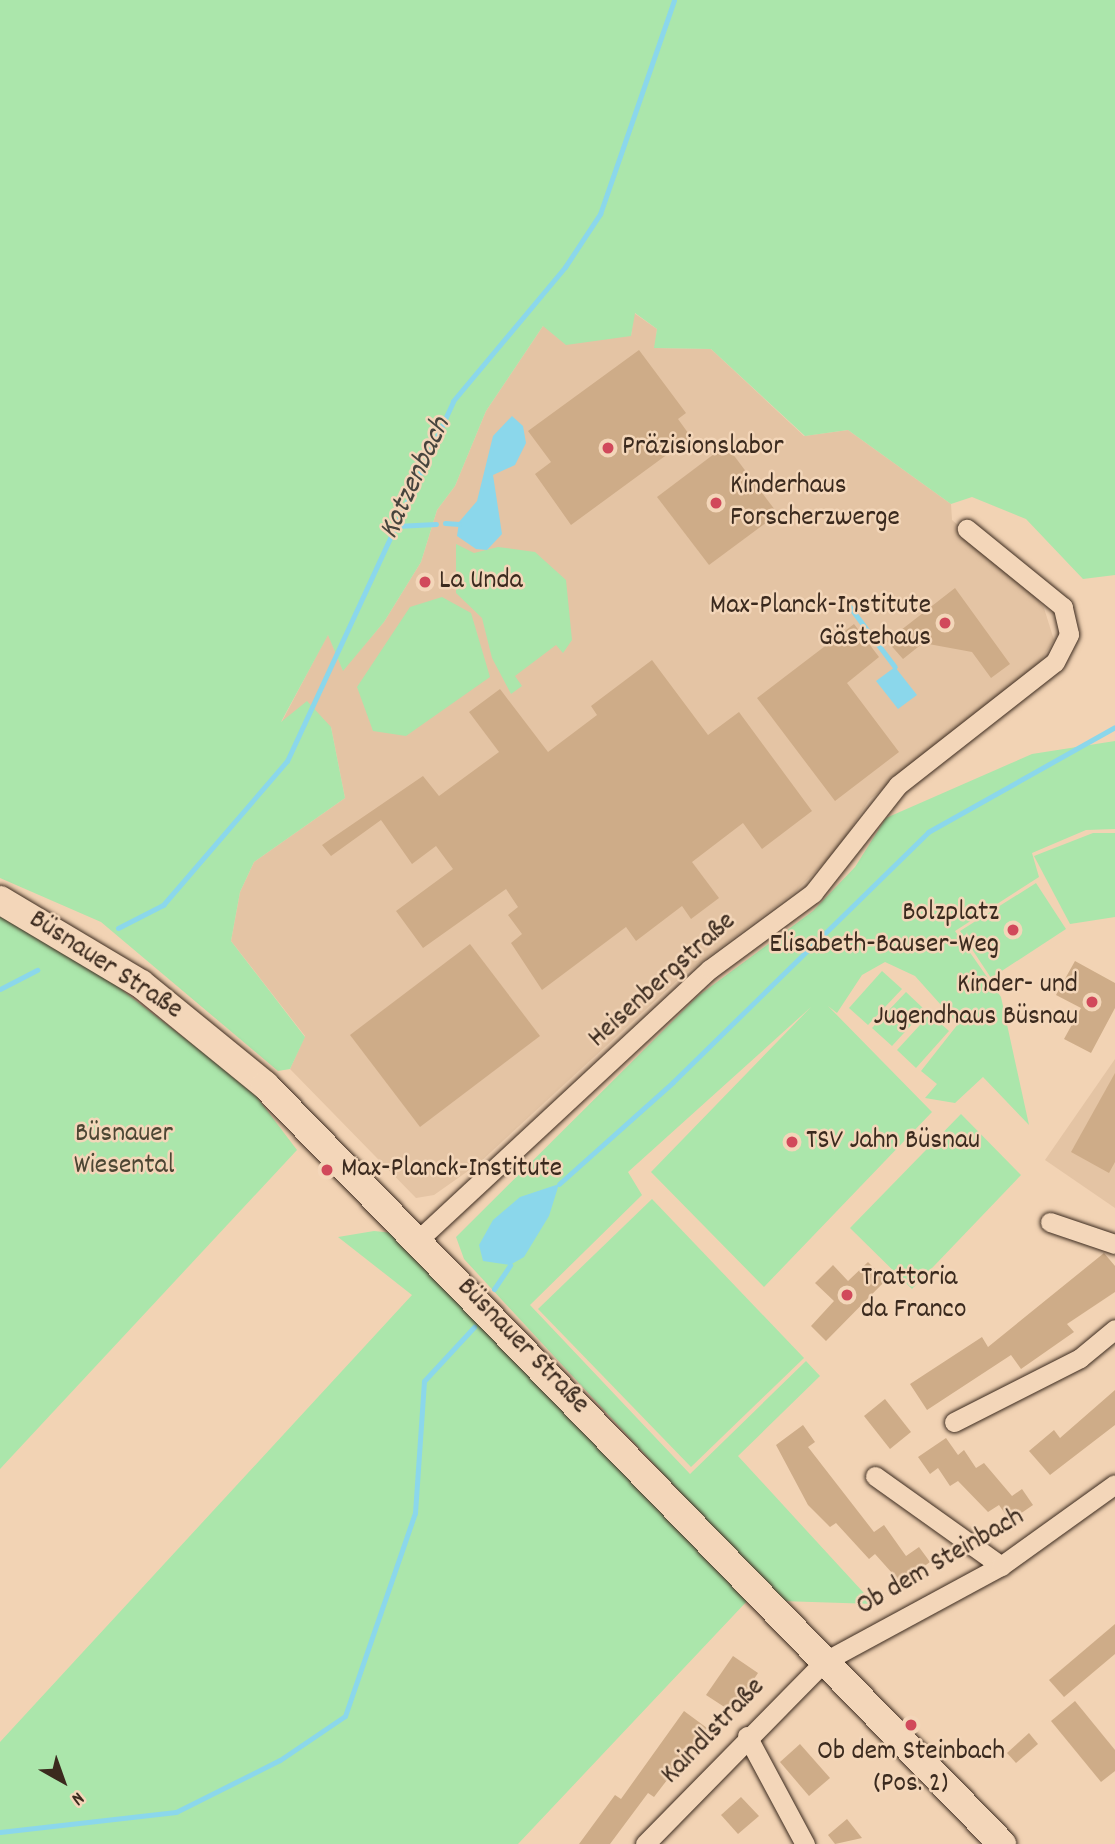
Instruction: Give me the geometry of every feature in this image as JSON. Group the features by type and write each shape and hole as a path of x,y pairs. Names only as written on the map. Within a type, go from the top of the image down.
{"street":[{"name":"Heisenbergstraße","path":"418,1240 710,969 813,892 898,785 1055,662 1069,634 1063,607 967,529"},
{"name":"Büsnauer Straße","path":"0,900 141,984 230,1054 418,1240 1002,1844"},
{"path":"1050,1222 1115,1244"},
{"path":"954,1422 1080,1358 1115,1329"},
{"path":"875,1476 1001,1566"},
{"name":"Ob dem Steinbach","path":"825,1661 1001,1566 1115,1484"},
{"name":"Kaindlstraße","path":"645,1844 747,1737 825,1661"},
{"path":"747,1737 805,1844"}],"shaded area":[{"path":"634,313 657,329 655,348 711,349 804,436 848,430 951,504 952,520 1021,578 1044,608 1054,640 1040,662 869,800 838,849 795,892 681,977 478,1164 434,1195 416,1198 290,1069 305,1036 231,941 240,892 254,862 345,798 331,727 280,725 328,634 343,670 384,622 421,562 437,510 455,486 486,411 543,326 631,336"},
{"path":"1115,1059 1115,1208 1045,1160"}],"green space":[{"path":"0,0 1115,0 1115,575 1083,579 1026,519 972,497 951,504 848,430 805,436 711,349 654,348 657,329 635,313 631,336 566,345 543,326 486,411 455,486 437,510 421,562 384,622 343,671 328,635 281,722 307,701 331,727 345,798 254,862 240,892 231,941 305,1037 290,1069 278,1071 101,922 0,878"},
{"path":"456,544 474,553 498,547 535,552 566,580 572,640 563,653 556,645 515,676 522,686 511,694 492,658 482,618 456,593"},
{"path":"442,597 471,613 490,677 406,736 373,731 357,687 410,607"},
{"path":"1115,741 1115,829 1086,830 1032,853 1039,877 955,931 1001,997 1029,1125 983,1077 955,1103 925,1098 937,1084 921,1071 958,1024 915,976 885,962 862,975 837,1013 828,1006 932,1112 764,1287 651,1172 811,1007 628,1172 642,1195 530,1305 690,1474 806,1361 820,1376 738,1456 874,1604 781,1601 464,1259 456,1237 698,996 813,911 855,867 886,818 1032,754"},
{"path":"1093,833 1115,833 1115,917 1070,924 1034,856"},
{"name":"Bolzplatz Elisabeth-Bauser-Weg","path":"1036,883 1066,929 991,978 960,931"},
{"name":"Büsnauer Wiesental","path":"0,913 109,980 200,1050 256,1096 297,1150 0,1469"},
{"path":"882,971 902,989 868,1025 849,1008"},
{"path":"906,992 925,1010 892,1046 872,1028"},
{"path":"930,1014 949,1031 916,1068 897,1050"},
{"name":"TSV Jahn Büsnau","path":"961,1114 1021,1175 912,1289 850,1228"},
{"path":"652,1199 804,1358 691,1467 538,1309"},
{"path":"374,1231 394,1233 749,1599 518,1844 0,1844 0,1742 412,1295 338,1237"}],"water":[{"path":"512,416 523,426 526,443 515,465 493,475 502,534 487,550 476,549 457,536 459,522 477,501 493,436"},
{"path":"895,667 917,695 898,709 876,681"},
{"path":"559,1184 549,1216 524,1257 510,1265 483,1261 479,1245 493,1220 520,1197"}],"building":[{"name":"Präzisionslabor","path":"639,350 686,413 678,419 691,437 571,525 535,474 551,462 528,431"},
{"name":"Kinderhaus Forscherzwerge","path":"726,445 778,514 709,565 657,497"},
{"name":"Max-Planck-Institute Gästehaus","path":"955,588 1010,664 991,678 972,652 923,643 903,659 887,641"},
{"path":"854,624 879,657 847,683 899,752 835,801 757,698"},
{"path":"652,660 708,735 739,712 812,811 762,849 743,823 692,862 719,898 691,919 682,906 636,941 626,927 542,990 511,943 522,934 508,915 518,907 506,889 423,948 396,911 453,869 436,846 412,864 381,820 331,856 322,845 423,776 439,796 499,752 469,712 500,689 548,752 597,715 591,706"},
{"path":"470,944 540,1036 420,1127 350,1035"},
{"name":"Kinder- und Jugendhaus Büsnau","path":"1075,961 1115,983 1115,1008 1091,1053 1064,1039 1081,1008 1056,995"},
{"path":"1115,1073 1115,1162 1109,1173 1071,1152"},
{"path":"1104,1253 1115,1266 1115,1292 1067,1324 1074,1332 1021,1369 1011,1355 927,1410 910,1384 982,1337 988,1347"},
{"path":"868,1262 886,1280 826,1341 811,1326 834,1301 815,1283 833,1265 848,1281"},
{"path":"1115,1390 1115,1425 1050,1475 1029,1451 1054,1430 1060,1438"},
{"path":"885,1399 911,1432 890,1449 864,1416"},
{"path":"803,1425 815,1442 808,1447 874,1532 884,1525 906,1556 919,1547 930,1562 901,1583 875,1554 869,1559 836,1523 830,1527 808,1505 776,1445"},
{"path":"946,1438 958,1455 964,1450 976,1468 984,1463 1012,1496 1022,1489 1033,1505 1010,1521 999,1505 988,1512 958,1481 950,1486 938,1468 930,1474 918,1457"},
{"path":"1115,1624 1115,1654 1064,1697 1049,1680"},
{"path":"733,1656 758,1673 732,1712 706,1695"},
{"path":"1075,1701 1115,1750 1115,1771 1101,1782 1051,1721"},
{"path":"684,1711 707,1728 654,1797 648,1793 610,1844 579,1844 615,1795 621,1799"},
{"path":"1029,1733 1038,1744 1016,1763 1007,1753"},
{"path":"800,1744 830,1778 809,1796 780,1762"},
{"path":"741,1797 759,1816 738,1834 721,1815"},
{"path":"847,1819 862,1838 835,1844 828,1835"}],"waterway":[{"name":"Katzenbach","path":"118,928 163,905 287,761 453,401 565,267 600,214 674,0"},
{"path":"445,523 459,524"},
{"path":"396,526 436,524"},
{"path":"849,606 895,667"},
{"path":"559,1184 673,1082 928,832 1115,727"},
{"name":"Katzenbach","path":"0,989 37,970"},
{"path":"494,1289 510,1265"},
{"path":"0,1832 176,1812 280,1760 345,1716 415,1513 424,1381 474,1327"}],"place":[{"name":"Präzisionslabor","path":"608,448"},
{"name":"Kinderhaus Forscherzwerge","path":"716,503"},
{"name":"La Unda","path":"425,582"},
{"name":"Max-Planck-Institute Gästehaus","path":"945,623"},
{"name":"Bolzplatz Elisabeth-Bauser-Weg","path":"1013,930"},
{"name":"Kinder- und Jugendhaus Büsnau","path":"1092,1002"},
{"name":"TSV Jahn Büsnau","path":"792,1142"},
{"name":"Max-Planck-Institute","path":"327,1170"},
{"name":"Trattoria da Franco","path":"847,1295"},
{"name":"Ob dem Steinbach (Pos. 2)","path":"911,1725"}]}
